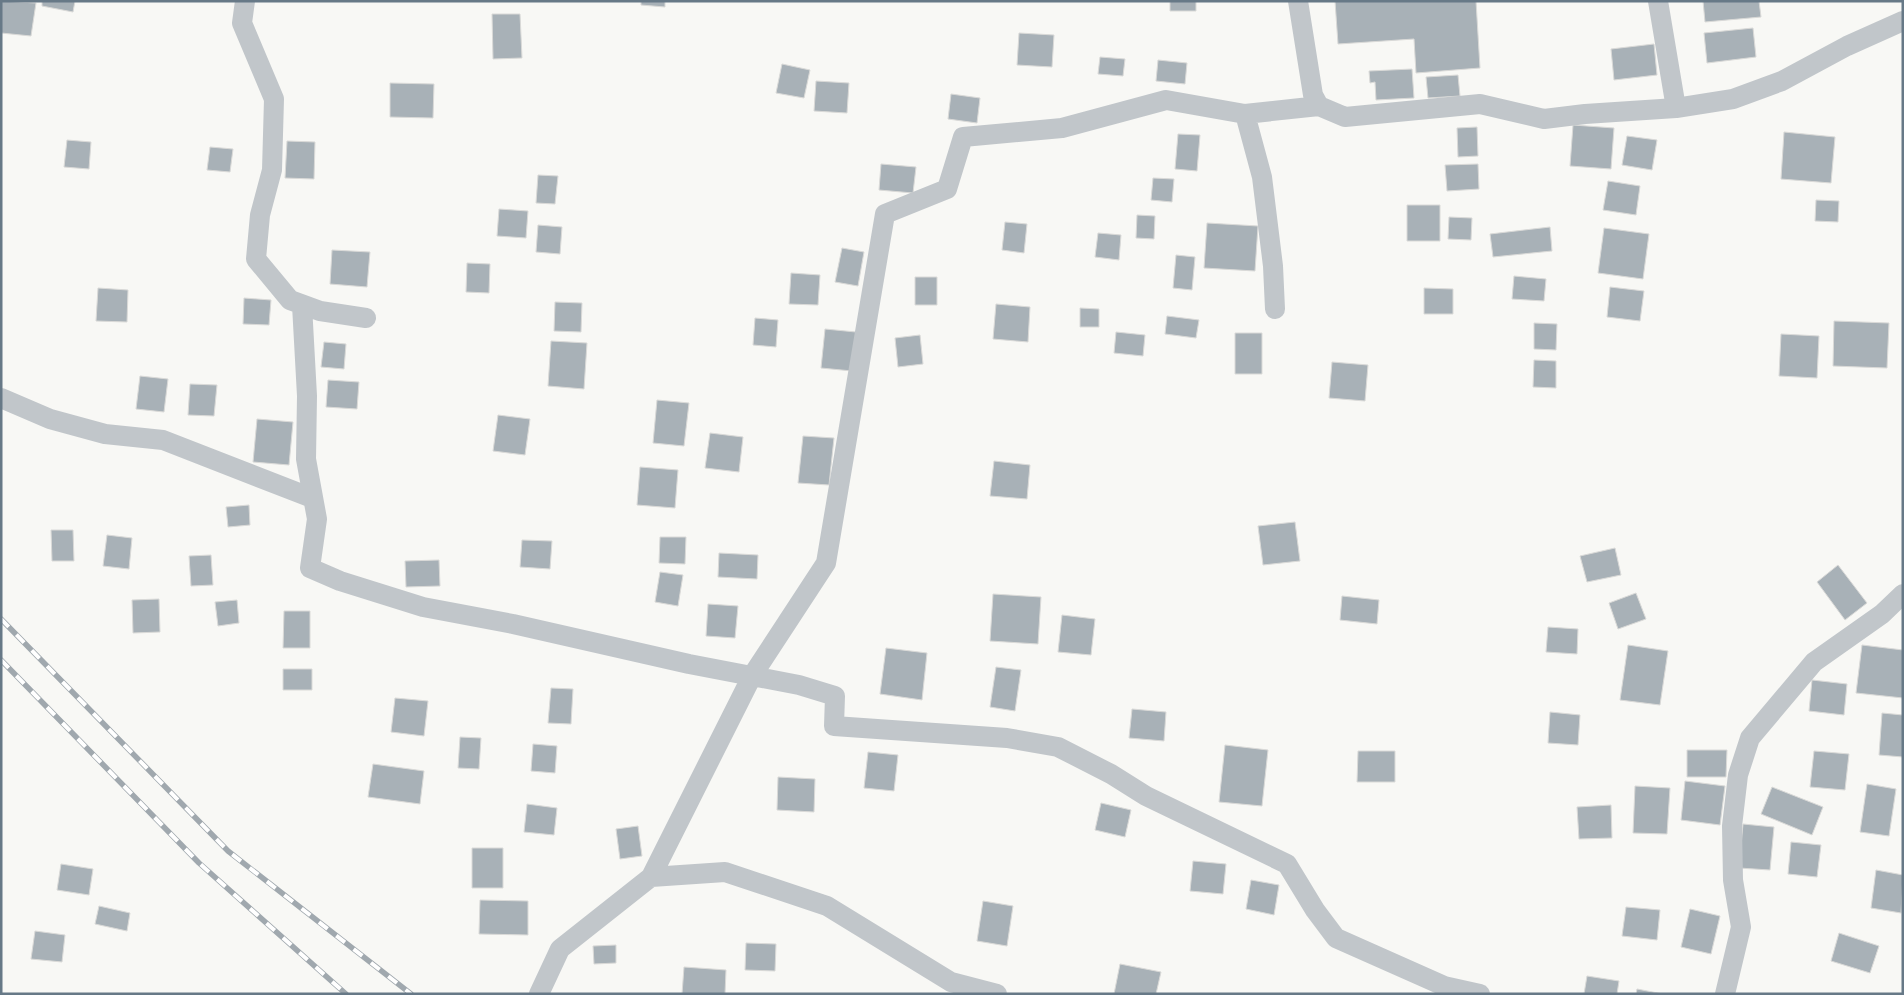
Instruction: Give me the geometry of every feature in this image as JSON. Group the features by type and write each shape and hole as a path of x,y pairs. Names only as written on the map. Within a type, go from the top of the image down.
{"street":[{"path":"245,1 242,23 274,98 272,170 260,215 256,259 290,300 320,311 366,318"},
{"path":"1298,1 1313,94 1319,106"},
{"path":"1658,1 1676,108"},
{"path":"539,994 560,948 651,877 752,676 826,563 885,214 947,189 963,137 1062,128 1166,100 1245,114 1319,106 1345,117 1480,104 1544,119 1585,114 1676,108 1732,99 1782,81 1846,46 1903,21"},
{"path":"1245,114 1262,177 1273,266 1275,309"},
{"path":"302,305 306,396 306,459 317,519 310,568 340,581 423,607 513,624 689,664 799,685 835,696 834,726 1007,738 1058,747 1111,774 1146,796 1287,864 1336,938 1444,986 1480,994"},
{"path":"1,398 50,418 105,434 162,440 312,498"},
{"path":"1725,994 1741,927 1733,880 1732,826 1738,775 1750,738 1814,662 1882,614 1903,594"},
{"path":"651,877 725,872 827,906 951,982 997,994"}],"building":[{"path":"1,1 36,3 31,36 1,33"},
{"path":"42,1 75,1 73,12 42,6"},
{"path":"641,1 665,1 665,7 641,5"},
{"path":"1170,1 1196,1 1196,11 1170,11"},
{"path":"1335,1 1476,1 1480,68 1416,73 1414,39 1338,44"},
{"path":"1703,1 1759,1 1761,17 1705,22"},
{"path":"492,14 520,14 522,58 493,59"},
{"path":"1753,28 1756,57 1707,63 1704,33"},
{"path":"1019,33 1054,35 1052,67 1017,65"},
{"path":"1654,44 1657,75 1614,80 1611,49"},
{"path":"1100,57 1125,59 1123,76 1098,74"},
{"path":"1158,60 1187,63 1185,84 1156,81"},
{"path":"782,64 810,70 804,98 776,93"},
{"path":"1412,69 1414,98 1376,100 1375,82 1370,83 1369,71"},
{"path":"1458,75 1460,96 1428,98 1426,77"},
{"path":"816,81 849,83 847,113 814,111"},
{"path":"390,83 434,84 433,118 390,117"},
{"path":"951,94 980,98 977,123 948,119"},
{"path":"1573,125 1614,128 1611,169 1570,166"},
{"path":"1477,127 1478,156 1458,157 1457,128"},
{"path":"1784,132 1835,137 1831,183 1781,179"},
{"path":"1178,134 1200,135 1197,171 1175,169"},
{"path":"1627,136 1657,140 1652,170 1622,165"},
{"path":"67,140 91,142 89,169 64,167"},
{"path":"287,141 315,142 314,179 285,178"},
{"path":"210,147 233,149 230,172 207,170"},
{"path":"881,164 916,167 913,193 879,190"},
{"path":"1478,164 1479,189 1447,191 1445,165"},
{"path":"538,175 558,176 555,204 536,203"},
{"path":"1153,178 1174,179 1172,202 1151,200"},
{"path":"1608,181 1640,186 1636,215 1603,210"},
{"path":"1816,200 1839,201 1838,222 1815,221"},
{"path":"1407,205 1440,205 1440,241 1407,241"},
{"path":"499,209 528,211 526,238 497,236"},
{"path":"1137,215 1155,216 1154,239 1136,238"},
{"path":"1449,217 1472,218 1471,240 1448,239"},
{"path":"1005,222 1027,224 1024,253 1002,250"},
{"path":"1207,223 1258,226 1255,271 1204,268"},
{"path":"538,225 562,227 560,254 536,252"},
{"path":"1550,227 1552,251 1493,257 1490,234"},
{"path":"1604,228 1649,234 1643,279 1598,273"},
{"path":"1098,233 1121,235 1119,260 1095,257"},
{"path":"842,248 864,252 858,286 835,282"},
{"path":"332,250 370,252 367,287 330,284"},
{"path":"1176,255 1195,257 1192,290 1173,288"},
{"path":"467,263 490,264 489,293 466,292"},
{"path":"791,273 820,275 818,305 789,304"},
{"path":"1514,276 1546,279 1544,301 1512,299"},
{"path":"915,277 937,277 937,305 915,305"},
{"path":"1610,287 1644,291 1640,321 1607,317"},
{"path":"98,288 128,290 127,322 96,321"},
{"path":"1424,288 1453,289 1453,314 1424,314"},
{"path":"244,298 271,300 269,325 243,324"},
{"path":"555,302 582,303 581,332 554,331"},
{"path":"996,304 1030,307 1028,342 993,339"},
{"path":"1080,308 1099,309 1099,327 1080,327"},
{"path":"1167,316 1199,320 1196,338 1165,334"},
{"path":"755,318 778,320 776,347 753,345"},
{"path":"1834,321 1889,323 1887,368 1833,366"},
{"path":"1534,323 1557,324 1556,350 1534,349"},
{"path":"825,329 856,332 852,371 821,368"},
{"path":"1116,332 1145,335 1143,356 1114,353"},
{"path":"1235,333 1262,333 1262,374 1235,374"},
{"path":"1781,334 1819,336 1817,378 1779,376"},
{"path":"920,335 923,364 898,367 895,338"},
{"path":"551,341 587,343 584,389 548,386"},
{"path":"324,342 346,344 344,369 321,367"},
{"path":"1534,360 1556,361 1556,388 1533,387"},
{"path":"1332,362 1368,365 1365,401 1329,398"},
{"path":"140,376 168,379 164,412 136,409"},
{"path":"328,380 359,382 357,409 326,407"},
{"path":"190,384 217,385 214,416 188,415"},
{"path":"657,400 689,403 684,446 653,443"},
{"path":"498,415 530,419 525,455 493,451"},
{"path":"257,419 293,422 289,465 253,462"},
{"path":"710,433 743,437 739,472 705,468"},
{"path":"803,436 834,438 829,485 798,483"},
{"path":"994,461 1030,465 1027,499 990,496"},
{"path":"640,467 678,470 675,508 637,505"},
{"path":"249,505 250,525 228,527 226,507"},
{"path":"1295,522 1300,561 1263,565 1258,526"},
{"path":"51,530 73,530 74,561 52,561"},
{"path":"107,535 132,538 129,569 103,566"},
{"path":"660,537 686,537 685,564 659,563"},
{"path":"522,540 552,541 550,569 520,567"},
{"path":"1615,548 1621,575 1587,582 1580,556"},
{"path":"719,553 758,555 757,579 718,577"},
{"path":"211,555 213,585 191,586 189,556"},
{"path":"439,560 440,586 406,587 405,561"},
{"path":"1838,565 1867,603 1845,620 1817,582"},
{"path":"660,572 683,575 678,606 655,602"},
{"path":"1636,593 1646,619 1618,629 1609,603"},
{"path":"993,594 1041,597 1038,644 990,641"},
{"path":"1342,596 1379,600 1377,624 1340,620"},
{"path":"159,599 160,632 133,633 132,600"},
{"path":"237,600 239,623 218,626 215,602"},
{"path":"708,604 738,606 735,638 706,636"},
{"path":"284,611 310,611 310,648 283,648"},
{"path":"1062,615 1095,619 1091,655 1058,652"},
{"path":"1548,627 1578,629 1577,654 1546,652"},
{"path":"1628,645 1668,651 1660,705 1620,700"},
{"path":"1862,645 1903,650 1903,698 1856,693"},
{"path":"886,648 927,653 922,700 880,694"},
{"path":"996,667 1021,670 1015,711 990,707"},
{"path":"283,669 312,669 312,690 283,690"},
{"path":"1812,680 1847,684 1844,715 1809,711"},
{"path":"551,688 573,689 571,724 548,723"},
{"path":"395,698 428,701 424,736 391,732"},
{"path":"1132,709 1166,712 1164,741 1129,738"},
{"path":"1550,712 1580,715 1578,745 1548,743"},
{"path":"1882,713 1903,715 1903,757 1879,755"},
{"path":"460,737 481,738 479,769 458,768"},
{"path":"533,744 557,746 555,773 531,771"},
{"path":"1225,745 1268,750 1262,806 1219,802"},
{"path":"1687,750 1727,750 1726,777 1687,777"},
{"path":"1358,751 1395,751 1395,782 1357,782"},
{"path":"1814,751 1849,754 1845,790 1810,787"},
{"path":"868,752 898,755 894,791 864,788"},
{"path":"373,764 424,771 420,804 368,797"},
{"path":"778,777 815,779 814,812 777,810"},
{"path":"1685,781 1725,786 1720,825 1681,820"},
{"path":"1867,784 1896,789 1889,836 1860,832"},
{"path":"1635,786 1670,788 1667,834 1633,833"},
{"path":"1772,787 1823,807 1812,835 1761,814"},
{"path":"1101,803 1131,810 1125,837 1095,830"},
{"path":"527,804 557,808 554,835 524,832"},
{"path":"1611,805 1612,838 1579,839 1577,807"},
{"path":"1743,824 1774,827 1770,870 1739,868"},
{"path":"638,826 642,856 620,859 616,829"},
{"path":"1791,842 1821,845 1817,877 1788,874"},
{"path":"472,848 503,848 503,888 472,888"},
{"path":"1193,861 1226,864 1223,894 1190,891"},
{"path":"61,864 93,869 89,895 57,890"},
{"path":"1876,870 1903,875 1901,913 1871,908"},
{"path":"1251,880 1279,885 1274,915 1246,909"},
{"path":"480,900 528,901 528,935 479,934"},
{"path":"983,901 1013,906 1007,946 977,941"},
{"path":"99,906 130,913 127,931 95,924"},
{"path":"1626,907 1660,910 1657,940 1622,936"},
{"path":"1690,909 1720,916 1711,954 1681,947"},
{"path":"35,931 65,935 62,962 31,959"},
{"path":"1839,933 1879,946 1870,973 1831,961"},
{"path":"746,943 776,944 775,971 745,970"},
{"path":"616,945 616,963 594,964 593,946"},
{"path":"1120,964 1161,972 1156,994 1114,994"},
{"path":"684,967 726,970 725,994 682,994"},
{"path":"1587,976 1619,981 1617,994 1584,994"},
{"path":"1637,989 1663,994 1636,994"}],"railway":[{"path":"1,619 228,851 411,994"},
{"path":"1,660 199,863 346,994"}]}
